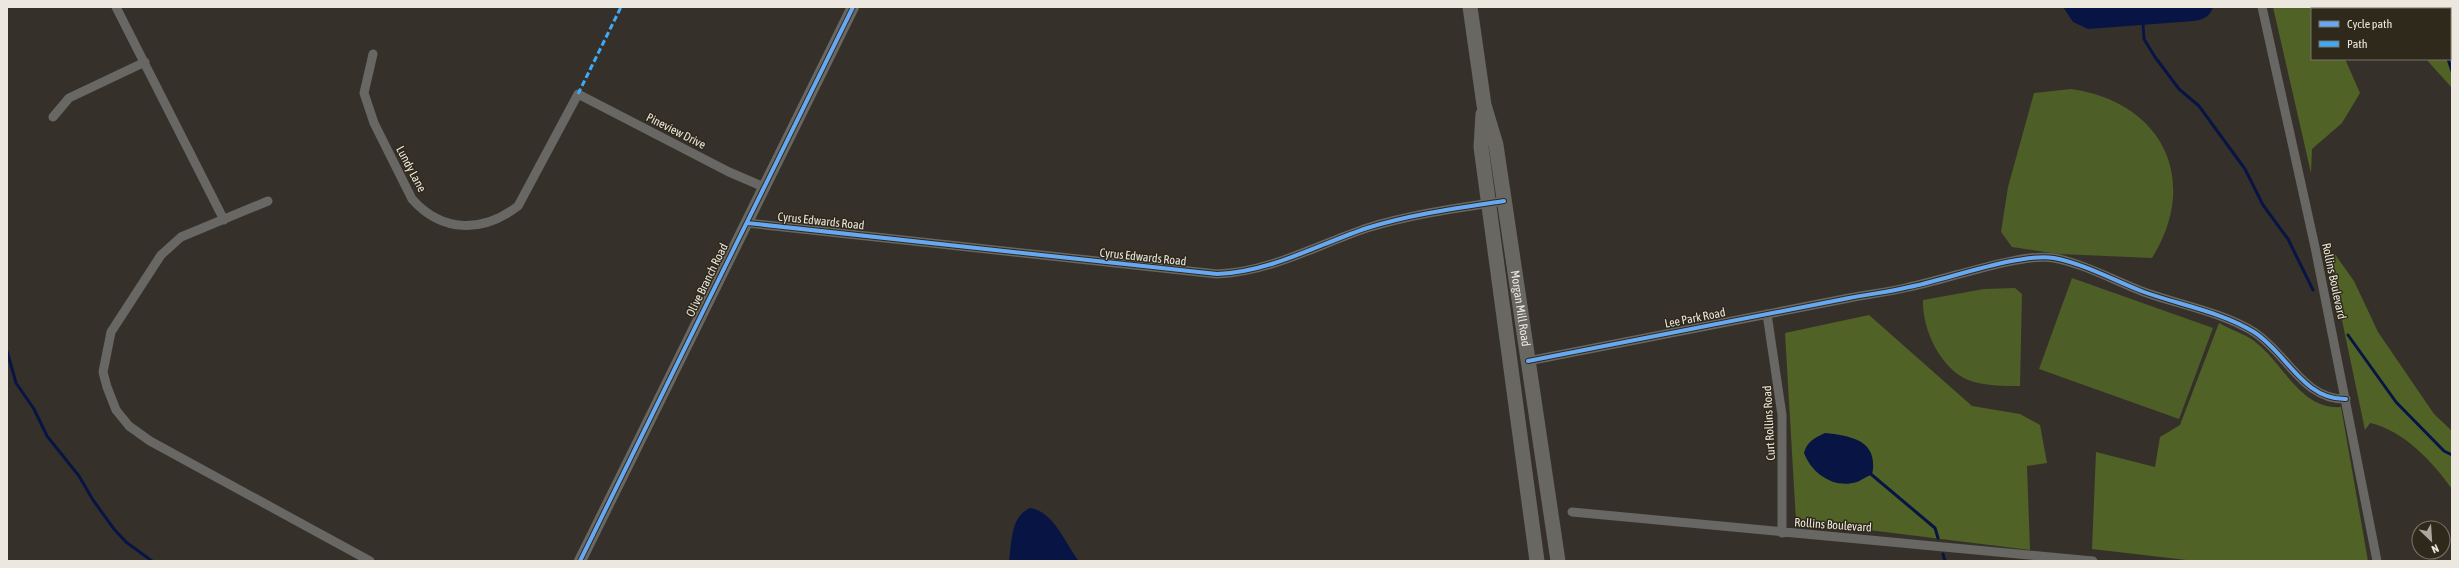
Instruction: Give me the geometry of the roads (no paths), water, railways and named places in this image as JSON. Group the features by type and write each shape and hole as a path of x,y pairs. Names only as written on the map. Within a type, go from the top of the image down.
{"main road":[{"name":"Morgan Mill Road","path":"1470,7 1484,106 1496,145 1558,561"},
{"name":"Morgan Mill Road","path":"1484,106 1481,147 1502,314 1537,561"}],"street":[{"path":"116,7 224,220"},
{"name":"Olive Branch Road","path":"580,561 853,7"},
{"name":"Rollins Boulevard","path":"2262,7 2346,399 2377,561"},
{"name":"Lundy Lane","path":"373,54 364,93 374,123 412,199 421,210 437,220 453,224 467,226 490,222 506,215 518,206 578,94"},
{"path":"53,117 69,98 144,62"},
{"name":"Pineview Drive","path":"578,94 729,172 764,187"},
{"path":"268,201 181,237 161,255 112,332 103,372 116,410 129,426 150,440 370,561"},
{"name":"Cyrus Edwards Road","path":"747,223 1217,274 1261,268 1391,222 1504,201"},
{"name":"Lee Park Road","path":"1528,361 1930,283 2022,259 2054,258 2219,316 2254,332 2278,352 2307,384 2317,392 2331,398 2346,399"},
{"name":"Curt Rollins Road","path":"1767,314 1782,415 1782,533"},
{"name":"Rollins Boulevard","path":"1572,512 1782,533 2093,561"}],"waterway":[{"path":"2139,22 2143,24 2144,39 2155,57 2179,89 2199,106 2245,169 2263,205 2288,239 2313,290"},
{"path":"2448,60 2452,71"},
{"path":"2348,335 2396,402 2444,451 2452,455"},
{"path":"7,351 16,383 34,409 47,436 79,476 93,500 114,529 126,542 152,561"},
{"path":"1872,475 1935,528 1938,538"},
{"path":"1943,554 1945,561"}]}
